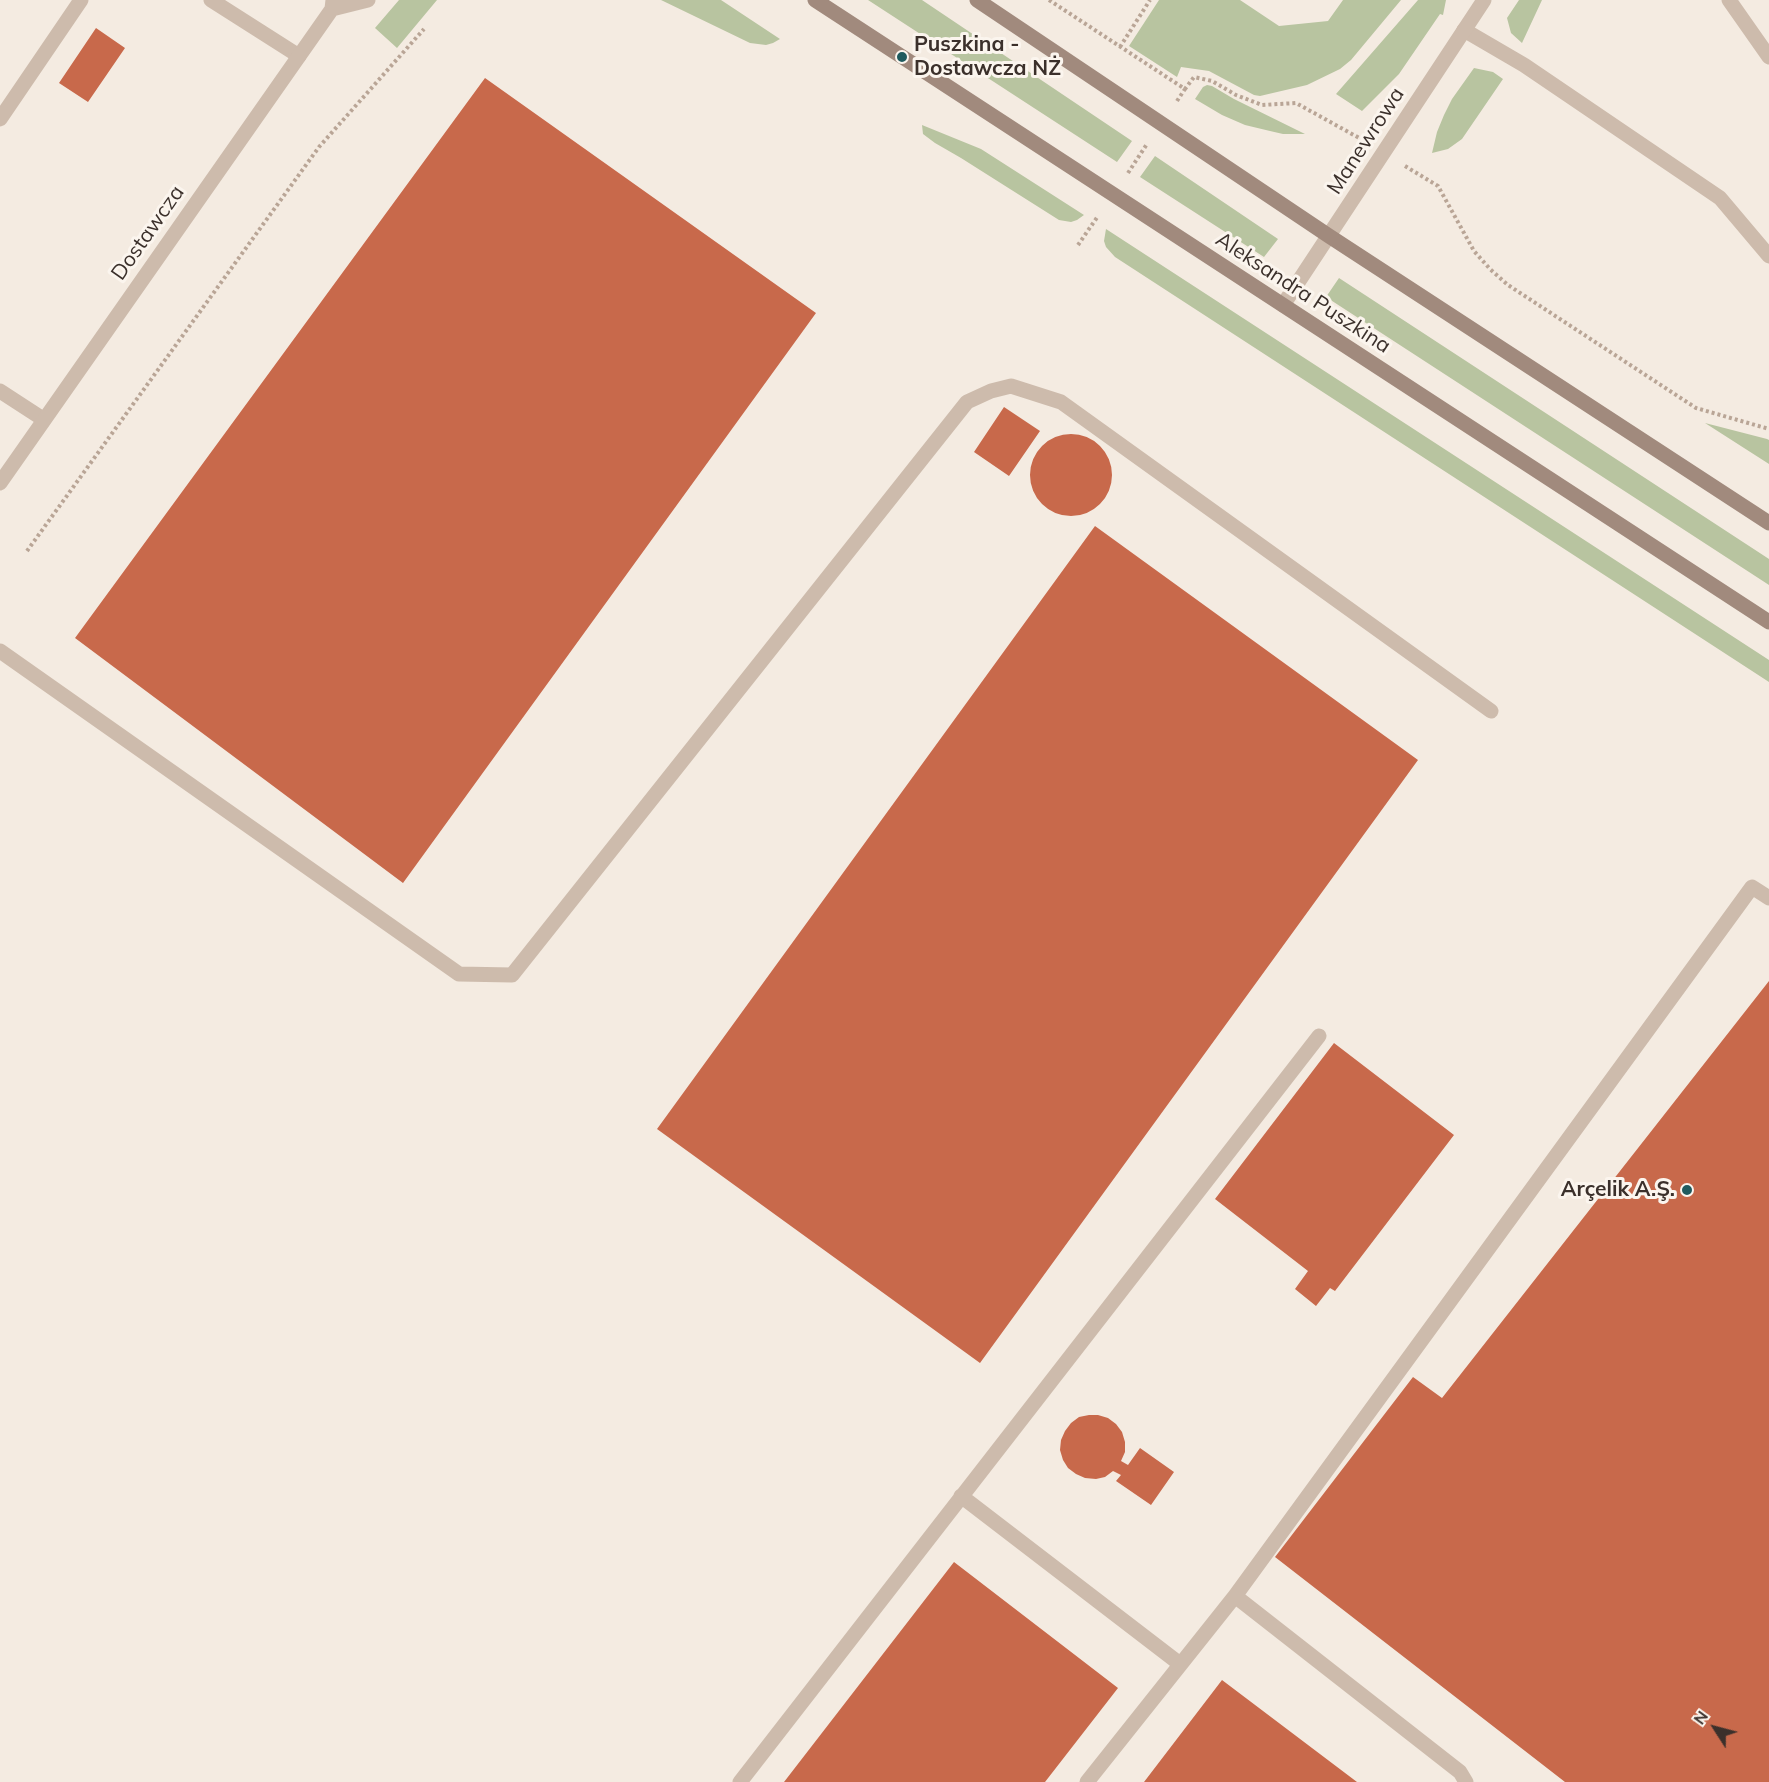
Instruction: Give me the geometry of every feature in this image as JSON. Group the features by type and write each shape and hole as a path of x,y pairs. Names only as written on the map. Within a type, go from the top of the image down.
{"main road":[{"name":"Aleksandra Puszkina","path":"815,0 1769,622"},
{"path":"977,0 1329,236 1769,523"}],"street":[{"path":"0,118 81,0"},
{"path":"211,0 299,56"},
{"name":"Dostawcza","path":"0,483 299,56 332,4 368,0"},
{"name":"Manewrowa","path":"1283,304 1484,0"},
{"path":"1729,0 1769,57"},
{"path":"1464,30 1524,65 1720,198 1769,256"},
{"path":"0,651 459,974 512,975 967,402 991,391 1011,386 1061,402 1491,711"},
{"path":"0,391 43,419"},
{"path":"1087,1782 1235,1596 1752,887 1769,898"},
{"path":"740,1782 1319,1036"},
{"path":"961,1496 1180,1664"},
{"path":"1235,1596 1460,1772 1466,1782"}],"path":[{"path":"1049,0 1185,89"},
{"path":"1120,46 1150,0"},
{"path":"27,551 319,147 424,29"},
{"path":"1078,245 1194,77 1212,81 1262,105 1296,104 1340,126 1438,186 1474,251 1508,285 1696,408 1769,429"}],"green space":[{"path":"399,0 437,0 397,48 375,28"},
{"path":"661,0 721,0 780,39 766,45 750,43"},
{"path":"868,0 922,0 1132,141 1117,162"},
{"path":"1159,0 1240,0 1279,26 1328,21 1343,0 1401,0 1351,60 1340,69 1307,85 1260,96 1209,71 1181,67 1177,77 1129,46"},
{"path":"1418,0 1446,0 1443,15 1440,14 1399,74 1362,111 1336,94"},
{"path":"1519,0 1542,0 1522,43 1511,33 1507,18"},
{"path":"1474,68 1493,72 1503,79 1462,139 1448,149 1432,153 1444,115 1452,99"},
{"path":"1207,85 1305,134 1283,134 1245,125 1222,115 1195,99"},
{"path":"922,125 981,149 1084,215 1071,222 1059,220 935,143 923,134"},
{"path":"1155,156 1278,239 1264,257 1140,177"},
{"path":"1106,229 1769,660 1769,682 1115,257 1104,241"},
{"path":"1339,278 1769,559 1769,585 1326,297"},
{"path":"1705,423 1769,440 1769,464"}],"building":[{"path":"96,28 125,48 88,102 59,83"},
{"path":"485,78 816,313 403,883 75,638"},
{"path":"1004,407 1040,431 1009,476 974,452"},
{"path":"1063,434 1079,434 1094,441 1105,452 1112,467 1109,491 1100,504 1079,516 1063,516 1048,509 1037,498 1030,483 1030,467 1037,452 1048,441"},
{"path":"1095,526 1418,760 980,1363 657,1129"},
{"name":"Arçelik A.Ş.","path":"1769,981 1769,1782 1565,1782 1275,1557 1413,1377 1442,1398"},
{"path":"1334,1043 1454,1135 1335,1291 1330,1288 1316,1306 1295,1289 1308,1271 1215,1199"},
{"path":"1089,1415 1108,1418 1122,1432 1125,1452 1121,1461 1128,1465 1140,1448 1174,1472 1151,1505 1116,1481 1121,1475 1113,1471 1105,1477 1096,1479 1085,1478 1068,1468 1060,1450 1061,1440 1071,1423 1079,1417"},
{"path":"954,1562 1118,1688 1045,1782 784,1782"},
{"path":"1222,1680 1357,1782 1144,1782"}],"place":[{"name":"Puszkina - Dostawcza NŻ","path":"902,57"},
{"name":"Arçelik A.Ş.","path":"1687,1190"}]}
